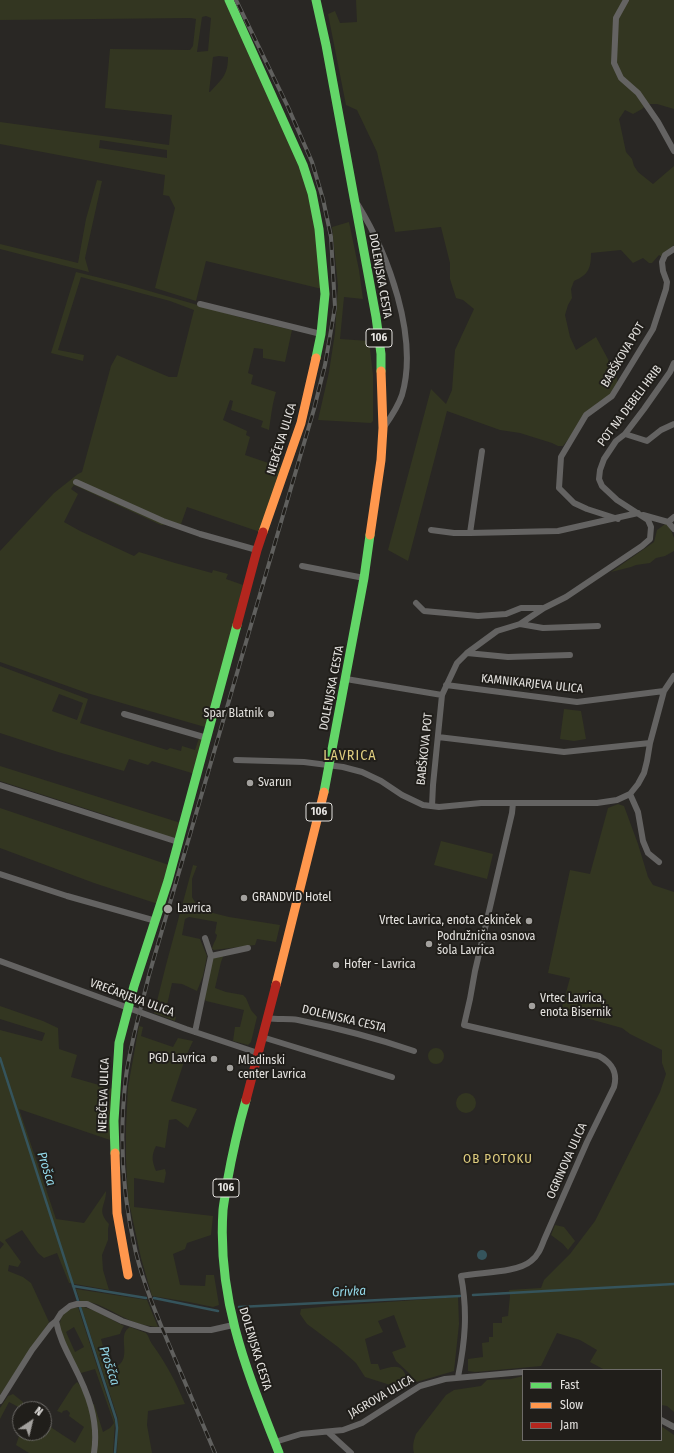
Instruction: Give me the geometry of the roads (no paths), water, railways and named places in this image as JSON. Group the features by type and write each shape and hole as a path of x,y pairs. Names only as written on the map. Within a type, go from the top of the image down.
{"main road":[{"name":"NEBČEVA ULICA","path":"128,1275 117,1213 114,1121 119,1043 128,1008 156,922 257,550 301,423 321,334 325,294 321,243 312,193 304,165 229,0"},
{"name":"DOLENJSKA CESTA","path":"280,1453 246,1369 233,1325 224,1278 222,1250 223,1209 233,1148 290,934 329,765 364,578 380,466 383,428 381,354 376,317 326,44 316,0"}],"street":[{"path":"626,0 616,18 614,63 621,78 638,93 658,122 674,151"},
{"name":"DOLENJSKA CESTA","path":"354,199 370,225 382,249 395,289 403,321 407,346 402,394 397,408 383,428"},
{"name":"BABŠKOVA POT","path":"618,519 574,503 559,488 561,457 586,415 612,396 653,329 667,282 663,271 662,262 665,255 674,248"},
{"path":"200,304 321,334"},
{"name":"POT NA DEBELI HRIB","path":"638,514 617,500 602,486 599,479 600,470 604,459 616,442 625,434 670,372 674,363"},
{"path":"625,434 647,442 661,430 674,424"},
{"path":"470,533 482,451"},
{"path":"76,482 163,521 200,534 257,550"},
{"path":"431,530 454,533 558,531 638,514 668,522 674,530"},
{"name":"BABŠKOVA POT","path":"432,806 442,695 457,663 467,653 498,631 520,624 544,608 566,597 642,546 650,539 651,527 648,520 638,514"},
{"path":"668,522 674,517"},
{"path":"302,566 364,578"},
{"name":"BABŠKOVA POT","path":"416,603 424,611 478,616 506,614 521,608 544,608"},
{"name":"BABŠKOVA POT","path":"520,624 542,628 598,626"},
{"path":"467,653 508,657 570,655"},
{"path":"236,760 304,762 342,767 362,772 389,785 423,805 439,807 481,803 598,803 617,800 630,794 644,773 650,743 664,691 674,676"},
{"path":"346,679 442,695"},
{"name":"KAMNIKARJEVA ULICA","path":"446,685 577,702 664,691"},
{"path":"124,714 207,738"},
{"path":"438,737 564,752 650,743"},
{"path":"0,785 178,842"},
{"path":"630,794 638,812 643,842 648,853 659,862"},
{"name":"OGRINOVA ULICA","path":"458,1377 464,1345 466,1305 461,1276 511,1270 526,1265 532,1261 542,1246 587,1142 614,1087 616,1079 615,1071 612,1065 599,1056 464,1025 513,803"},
{"path":"0,874 67,896 156,922"},
{"path":"195,1032 211,956 204,938"},
{"path":"211,956 228,951 248,948"},
{"name":"VREČARJEVA ULICA","path":"0,961 195,1032 258,1053"},
{"name":"DOLENJSKA CESTA","path":"267,1018 277,1020 296,1020 354,1032 414,1051"},
{"path":"262,1037 392,1078"},
{"path":"0,1401 32,1350 61,1313 70,1306 86,1304 122,1321 150,1330 211,1330 233,1325"},
{"path":"56,1321 60,1339 86,1391 94,1416 96,1432 94,1453"},
{"name":"JAGROVA ULICA","path":"275,1442 301,1434 343,1430 362,1423 420,1386 458,1377 522,1372"},
{"path":"662,1421 674,1427"},
{"path":"328,1432 351,1453"}],"water":[{"path":"480,1250 484,1250 486,1251 486,1259 480,1260 477,1257 477,1253"}],"waterway":[{"name":"Prošca","path":"0,1058 116,1419 117,1428 115,1453"},
{"name":"Grivka","path":"473,1295 674,1284"},
{"name":"Grivka","path":"73,1286 146,1298"},
{"name":"Grivka","path":"239,1307 460,1296"},
{"name":"Grivka","path":"154,1298 218,1311"}],"railway":[{"path":"215,1453 156,1312 136,1253 131,1231 123,1165 122,1143 126,1076 133,1038 149,975 314,409 325,365 335,307 331,237 323,199 312,162 288,107 236,0"}],"place":[{"name":"Spar Blatnik","path":"271,714"},
{"name":"Svarun","path":"250,783"},
{"name":"GRANDVID Hotel","path":"244,898"},
{"name":"Lavrica","path":"168,909"},
{"name":"Vrtec Lavrica, enota Cekinček","path":"529,921"},
{"name":"Podružnična osnova šola Lavrica","path":"429,944"},
{"name":"Hofer - Lavrica","path":"336,965"},
{"name":"Vrtec Lavrica, enota Bisernik","path":"532,1006"},
{"name":"PGD Lavrica","path":"214,1059"},
{"name":"Mladinski center Lavrica","path":"230,1068"}],"district":[{"name":"LAVRICA","path":"350,756"},
{"name":"OB POTOKU","path":"498,1159"}],"water label":[{"name":"Proščca","path":"109,1366"}]}
